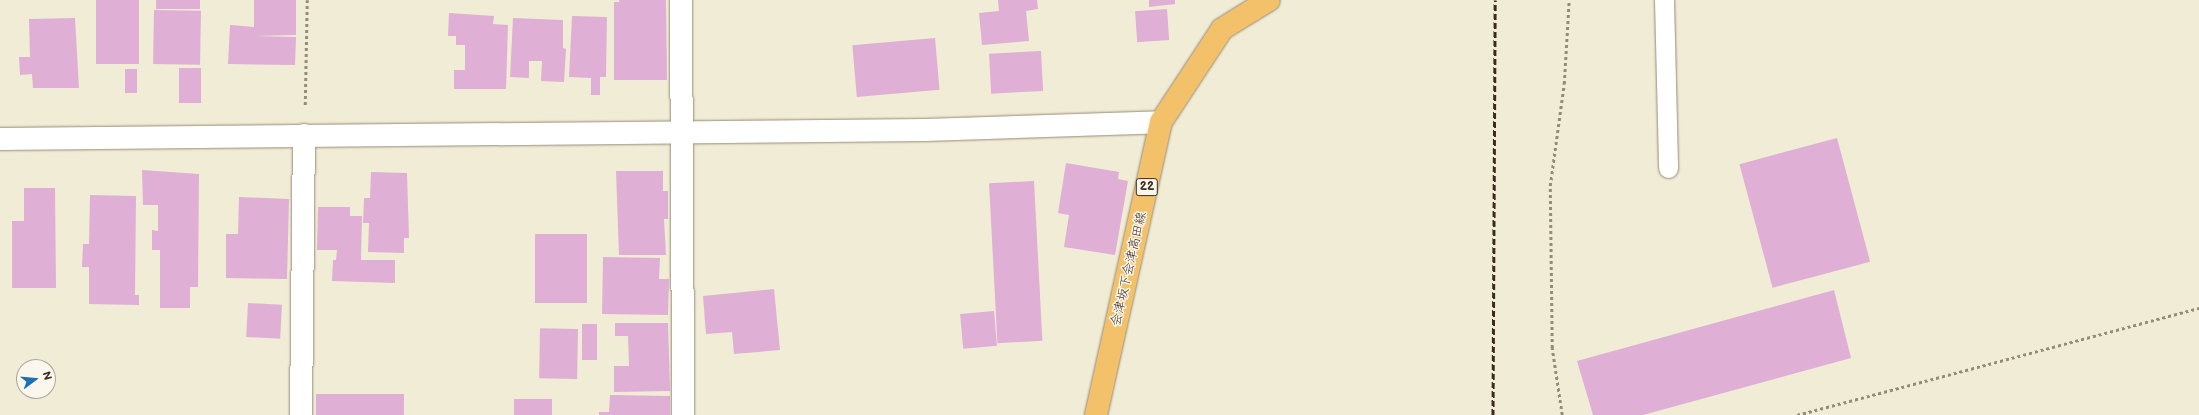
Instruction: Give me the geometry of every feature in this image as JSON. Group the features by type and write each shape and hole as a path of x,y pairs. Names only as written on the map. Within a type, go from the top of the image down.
{"main road":[{"name":"会津坂下会津高田線","path":"1096,415 1161,122 1222,29 1269,0"}],"street":[{"path":"681,0 680,132 683,415"},
{"path":"0,139 925,130 1161,122"},
{"path":"301,415 304,135"}],"lane":[{"path":"1664,0 1668,168"}],"path":[{"path":"304,135 307,0"},
{"path":"1562,415 1552,348 1550,186 1564,84 1569,0"},
{"path":"1797,415 2199,308"}],"building":[{"path":"96,0 139,0 139,64 96,64"},
{"path":"156,0 200,0 200,9 156,9"},
{"path":"254,0 296,0 296,35 254,36 296,37 295,65 228,64 230,25 254,27"},
{"path":"619,0 666,0 667,80 614,80 614,2 619,2"},
{"path":"998,0 1037,0 1038,9 1026,11 1029,41 982,45 979,13 999,11"},
{"path":"1149,0 1175,0 1175,4 1149,7"},
{"path":"1167,9 1169,40 1137,42 1135,11"},
{"path":"154,10 201,11 200,65 153,64"},
{"path":"449,13 494,16 493,24 508,25 506,89 454,89 454,70 465,70 465,45 456,45 456,36 448,36"},
{"path":"572,16 607,17 606,77 600,77 600,95 591,95 591,78 569,77"},
{"path":"75,18 79,88 33,88 32,74 20,75 19,57 30,57 29,19"},
{"path":"513,18 563,20 563,48 566,49 564,82 541,81 542,61 529,61 529,78 510,77"},
{"path":"935,38 940,90 857,97 852,45"},
{"path":"1041,51 1043,91 991,94 989,54"},
{"path":"179,68 201,68 201,103 179,103"},
{"path":"125,69 137,69 137,93 125,93"},
{"path":"1837,138 1870,262 1773,288 1739,164"},
{"path":"1066,163 1119,172 1118,179 1128,181 1115,255 1064,247 1069,215 1058,213"},
{"path":"142,170 199,174 198,287 190,287 190,308 160,308 160,250 152,250 152,230 158,231 158,205 143,205"},
{"path":"616,171 663,171 663,191 668,191 668,219 664,219 666,255 619,255"},
{"path":"371,172 407,173 409,238 404,238 404,253 368,252 369,223 363,223 364,198 370,198"},
{"path":"1034,181 1042,341 997,343 989,183"},
{"path":"24,188 55,188 56,288 12,288 12,221 24,221"},
{"path":"90,195 136,196 135,295 139,295 139,305 89,304 89,267 82,267 83,244 89,244"},
{"path":"239,197 289,199 287,279 226,278 226,234 238,234"},
{"path":"318,207 350,207 350,216 362,216 361,260 395,260 395,283 332,281 333,260 336,260 337,250 317,250"},
{"path":"535,234 587,234 587,303 535,303"},
{"path":"603,257 660,258 659,279 669,279 668,315 602,314"},
{"path":"774,289 780,350 734,354 732,332 706,334 703,296"},
{"path":"1834,290 1851,358 1643,415 1593,415 1577,361"},
{"path":"248,303 282,305 280,339 246,337"},
{"path":"994,311 997,346 963,349 960,314"},
{"path":"615,323 668,323 670,391 614,392 614,366 629,366 628,336 615,336"},
{"path":"582,324 597,324 597,360 582,360"},
{"path":"540,328 578,329 577,379 539,378"},
{"path":"316,394 404,394 404,415 316,415"},
{"path":"610,395 670,396 670,415 599,415 599,412 609,412"},
{"path":"514,399 552,399 552,415 514,415"}],"railway":[{"path":"1493,415 1495,0"}]}
